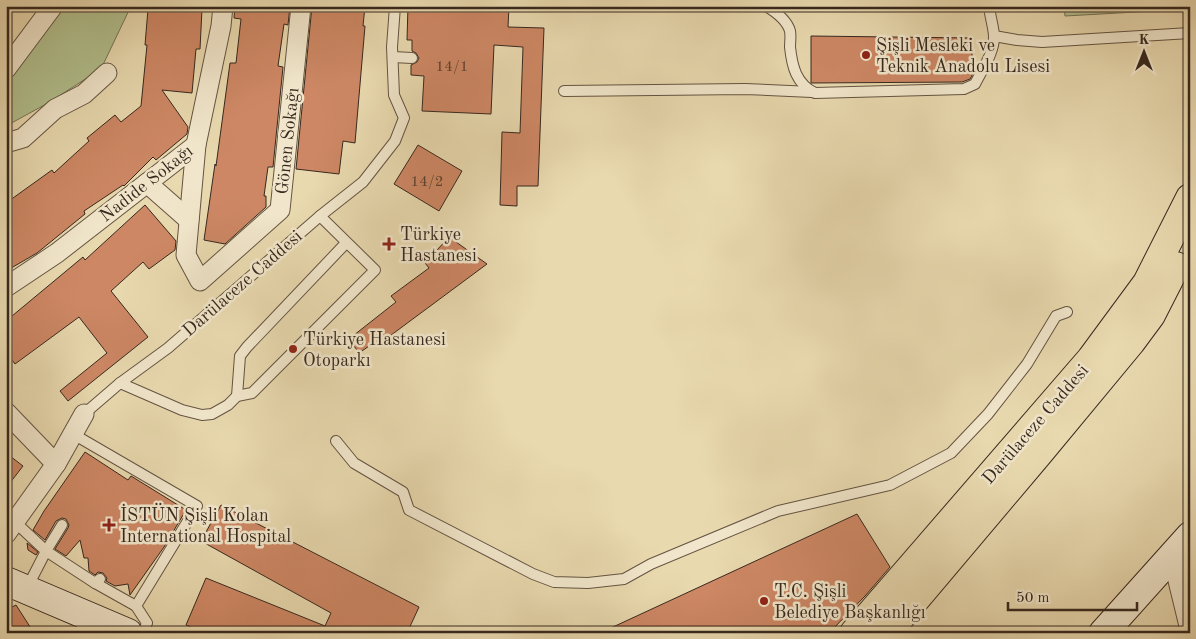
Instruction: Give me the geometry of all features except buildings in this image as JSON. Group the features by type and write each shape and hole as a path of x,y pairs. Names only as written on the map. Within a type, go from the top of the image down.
{"main road":[{"name":"Darülaceze Caddesi","path":"854,633 1092,358 1147,283 1190,198"},
{"name":"Darülaceze Caddesi","path":"887,633 1131,342 1151,315 1190,241"}],"street":[{"path":"6,69 53,6"},
{"name":"Nadide Sokağı","path":"6,287 57,253 196,145 221,26 223,6"},
{"name":"Gönen Sokağı","path":"196,145 186,256 200,281 280,210 301,6"},
{"path":"6,143 23,138 55,109 84,94 107,73"},
{"path":"147,183 189,220"},
{"path":"6,412 56,464"},
{"name":"Darülaceze Caddesi","path":"10,528 56,464 84,414"},
{"path":"1103,633 1190,536"},
{"path":"1172,556 1190,630"},
{"path":"16,585 128,633"}],"lane":[{"name":"Darülaceze Caddesi","path":"84,414 120,383 168,348 320,216 363,182 395,141 404,118 394,95 395,6"},
{"path":"766,6 776,12 786,22 790,32 790,48 795,74 806,89 815,92"},
{"path":"564,91 745,88 815,92 964,89 975,84 992,48 994,36 989,6"},
{"path":"994,36 1042,42 1190,33"},
{"path":"393,57 412,58"},
{"path":"120,383 174,406 202,415 212,414 228,405 237,396 252,393 375,270 320,216"},
{"path":"237,396 240,356 247,346 346,243"},
{"path":"336,441 354,462 403,492 409,510 532,574 554,582 588,583 624,579 651,564 778,511 890,485 951,453 988,414 1027,364 1056,316 1067,312"},
{"path":"73,434 197,506 136,606"},
{"path":"16,585 46,551 62,525"},
{"path":"10,528 136,606 147,623 143,633"}],"green space":[{"path":"62,6 131,6 101,69 48,103 6,126 6,81"},
{"path":"1064,6 1190,6 1190,9 1065,16"}],"place":[{"name":"Şişli Mesleki ve Teknik Anadolu Lisesi","path":"866,55"},
{"name":"Türkiye Hastanesi","path":"389,244"},
{"name":"Türkiye Hastanesi Otoparkı","path":"293,349"},
{"name":"İSTÜN Şişli Kolan International Hospital","path":"109,525"},
{"name":"T.C. Şişli Belediye Başkanlığı","path":"764,601"}]}
